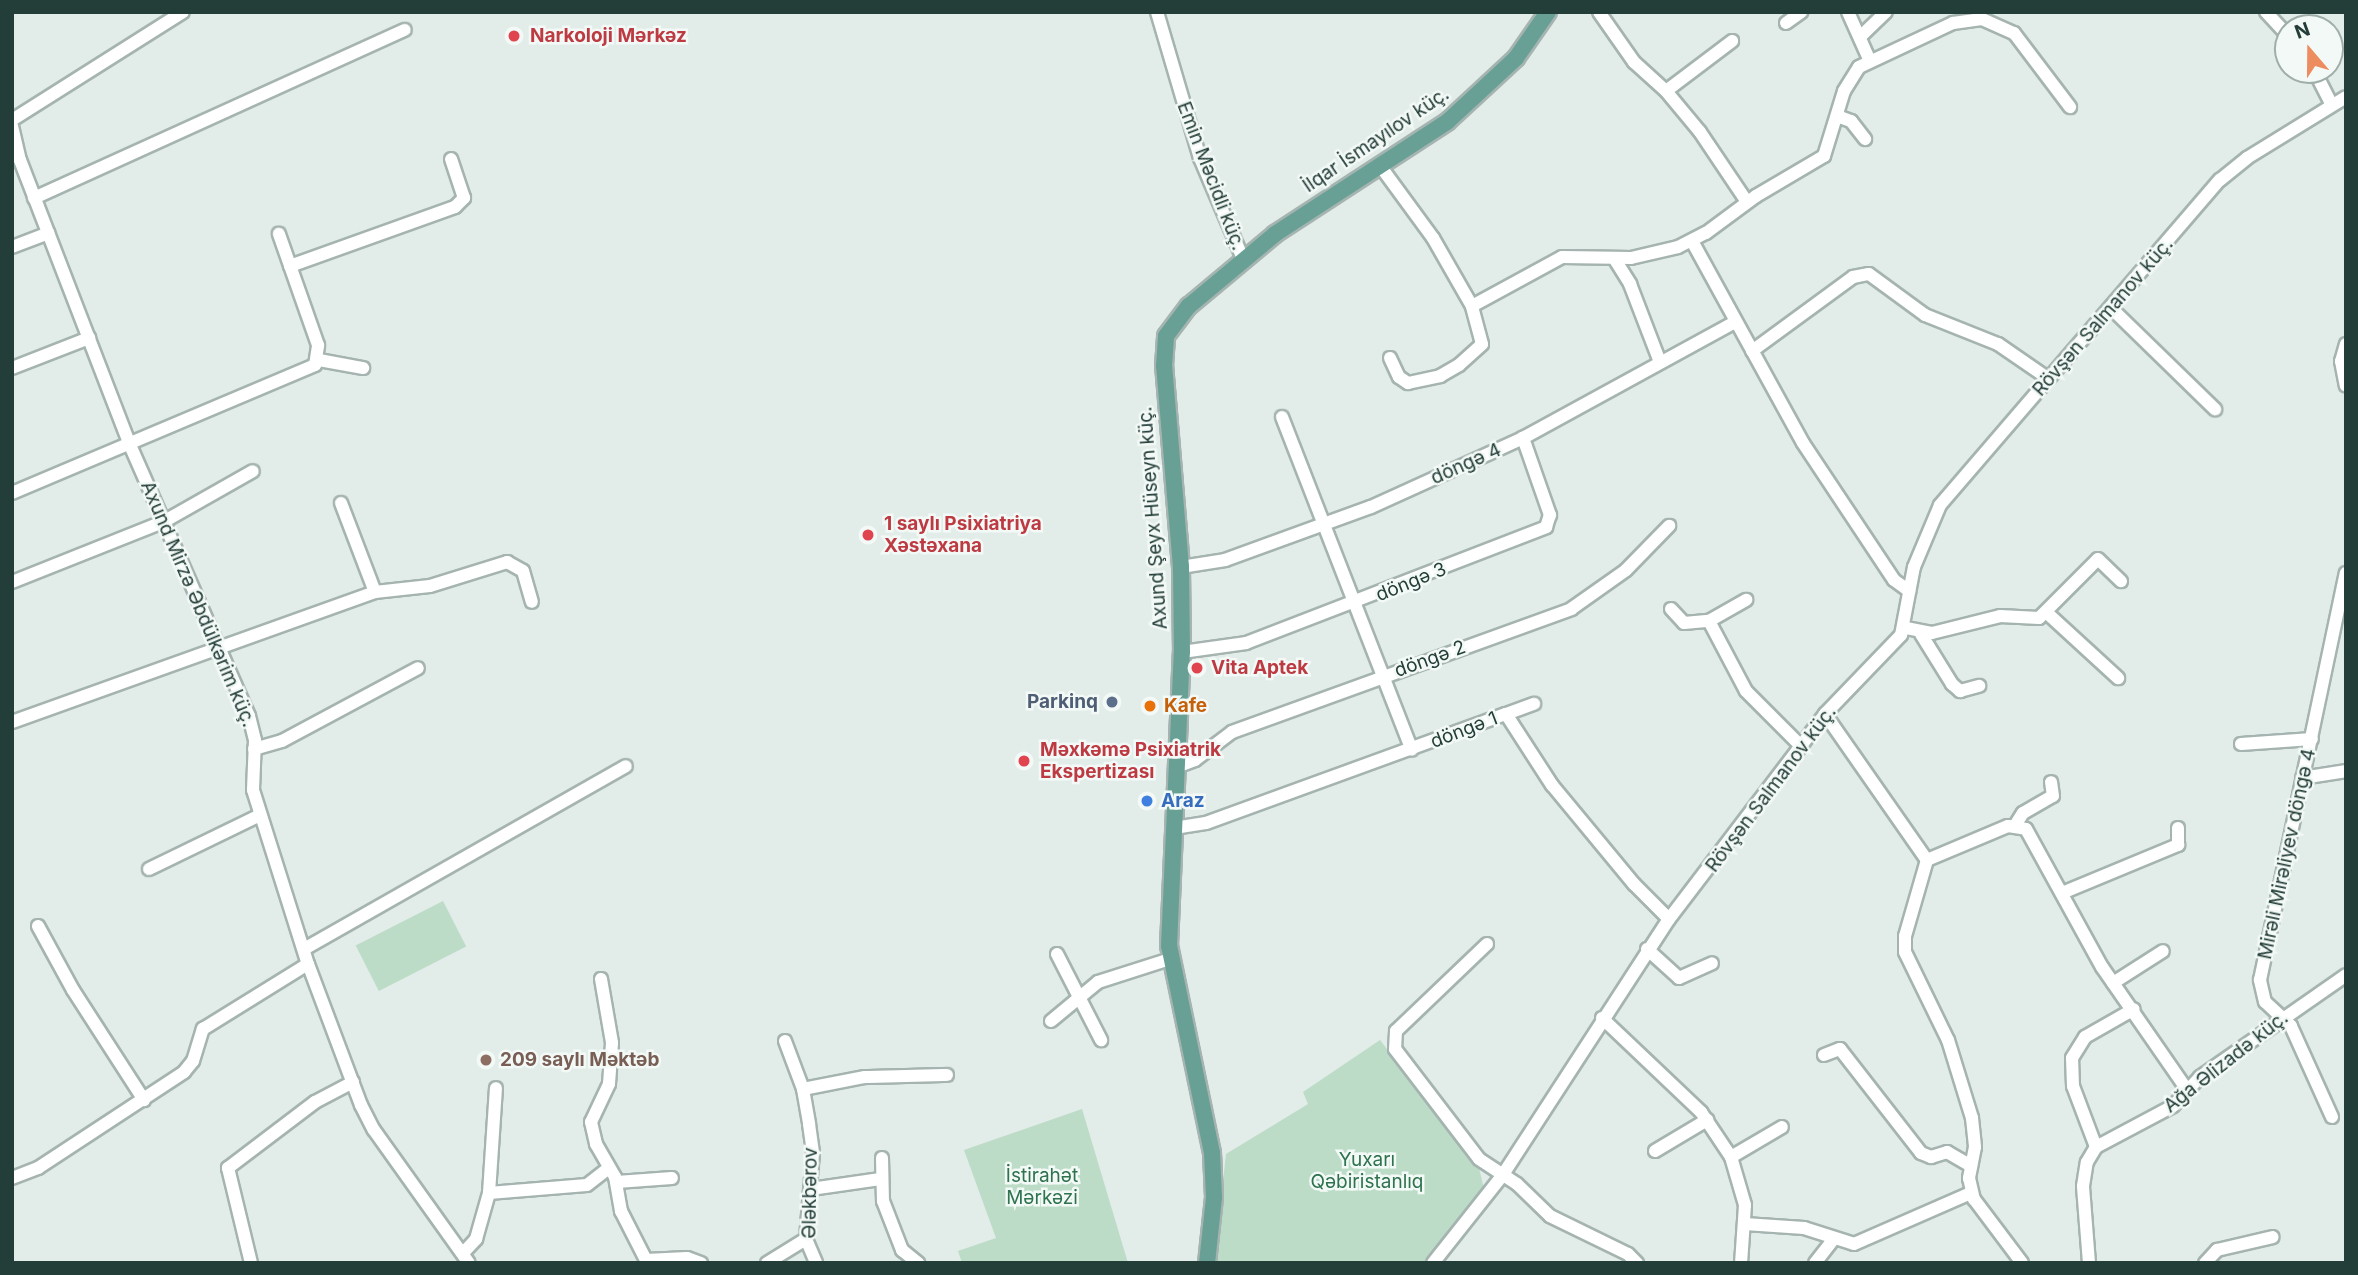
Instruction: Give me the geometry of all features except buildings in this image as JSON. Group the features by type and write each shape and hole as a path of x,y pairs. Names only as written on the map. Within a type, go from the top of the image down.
{"main road":[{"name":"İlqar İsmayılov küç.","path":"1243,260 1293,221 1381,167 1469,103 1516,58 1548,12"},
{"name":"Axund Şeyx Hüseyn küç.","path":"1207,1263 1214,1196 1212,1153 1170,959 1182,652 1181,567 1164,366 1166,336 1184,312 1243,260"}],"street":[{"path":"12,120 183,12"},
{"name":"Emin Məcidli küç.","path":"1157,12 1200,158 1243,260"},
{"path":"1786,23 1801,12"},
{"path":"1848,12 1869,59"},
{"path":"1860,37 1886,12"},
{"path":"1601,13 1634,62 1666,91 1747,202"},
{"path":"1472,306 1562,257 1587,254 1614,258 1653,253 1692,241 1747,202 1825,156 1844,91 1869,59 1934,29 1983,16 2014,33 2070,107"},
{"path":"34,198 405,30"},
{"path":"1666,91 1732,41"},
{"path":"2321,84 2332,105"},
{"name":"Rövşən Salmanov küç.","path":"1433,1263 1502,1175 1669,919 1825,714 1906,628 1914,567 1940,505 2046,377 2112,309 2232,168 2346,97"},
{"path":"1837,116 1851,121 1866,139"},
{"name":"Axund Mirzə Əbdülkərim küç.","path":"12,126 16,162 34,198 130,445 249,716 254,749 250,774 260,815 309,964 353,1082 373,1130 466,1257"},
{"path":"290,266 463,202 451,159"},
{"path":"1381,167 1448,260 1472,306 1482,344 1459,365 1440,376 1408,383 1399,377 1390,358"},
{"path":"12,247 48,233"},
{"path":"279,234 319,360"},
{"path":"1692,241 1802,443 1894,580 1909,592"},
{"path":"1614,258 1630,284 1660,362"},
{"path":"1752,351 1853,277 1870,274 1925,315 1998,344 2046,377"},
{"path":"2112,309 2215,409"},
{"name":"döngə 4","path":"1181,567 1225,560 1324,526 1523,439 1735,322"},
{"path":"12,368 89,338"},
{"path":"2346,344 2341,361 2346,386"},
{"path":"319,360 363,368"},
{"path":"12,493 308,370 319,360"},
{"path":"1282,417 1412,750"},
{"name":"döngə 3","path":"1182,652 1246,643 1354,604 1546,527 1550,515 1523,439"},
{"path":"12,582 163,522 253,471"},
{"path":"341,503 375,592"},
{"name":"döngə 2","path":"1176,766 1195,760 1232,732 1571,609 1626,570 1669,526"},
{"path":"1906,628 1921,634 2000,616 2039,618 2098,559 2121,581"},
{"path":"12,722 375,592 430,586 507,562 523,571 532,602"},
{"name":"Mirəli Mirəliyev döngə 4","path":"2332,1117 2294,1033 2265,1002 2260,980 2343,598 2346,573"},
{"path":"1671,609 1684,623 1709,621 1746,600"},
{"path":"2046,612 2118,678"},
{"path":"1709,621 1746,691 1801,746"},
{"path":"1921,634 1952,684 1960,691 1979,685"},
{"path":"254,749 282,741 418,668"},
{"path":"1506,714 1534,704"},
{"name":"döngə 1","path":"1174,828 1206,823 1506,714 1552,785 1641,893 1669,919"},
{"path":"1825,714 1927,860"},
{"path":"2241,744 2312,739"},
{"path":"304,949 626,766"},
{"path":"2302,778 2346,771"},
{"path":"1927,860 2016,824 2023,813 2053,796 2051,782"},
{"path":"149,869 260,815"},
{"path":"2016,824 2026,829 2113,983 2134,1009 2188,1091"},
{"path":"2062,893 2178,845 2178,828"},
{"path":"1927,860 1904,943 1956,1063 1975,1133 1971,1193 2020,1262"},
{"path":"38,926 144,1100"},
{"path":"1487,944 1396,1031 1392,1039 1395,1049 1471,1150 1550,1216 1628,1254 1637,1263"},
{"path":"1647,949 1679,978 1712,963"},
{"path":"2113,983 2163,951"},
{"path":"1057,954 1080,993 1101,1040"},
{"path":"1051,1021 1080,993 1113,975 1170,959"},
{"path":"12,1178 38,1168 184,1072 203,1029 309,964"},
{"name":"Ağa Əlizadə küç.","path":"2096,1147 2173,1106 2188,1091 2282,1018 2346,975"},
{"path":"601,979 611,1066 605,1095 591,1122 617,1182 621,1211 646,1260 687,1258 701,1263"},
{"path":"2089,1263 2083,1186 2087,1162 2096,1147 2073,1086 2072,1058 2085,1037 2134,1009"},
{"path":"1602,1018 1707,1120 1731,1157 1744,1190 1745,1224 1741,1263"},
{"name":"Ələkbərov","path":"785,1041 803,1089 813,1153 806,1240 816,1263"},
{"path":"1824,1055 1839,1049 1921,1153 1931,1157 1943,1151 1971,1166"},
{"path":"803,1089 866,1077 947,1075"},
{"path":"251,1263 228,1168 315,1102 353,1082"},
{"path":"466,1257 476,1239 489,1193 496,1088"},
{"path":"1655,1151 1707,1120"},
{"path":"1731,1157 1782,1127"},
{"path":"882,1158 880,1191 902,1250 918,1263"},
{"path":"489,1193 587,1185 609,1168"},
{"path":"617,1182 672,1178"},
{"path":"811,1189 880,1179"},
{"path":"1745,1224 1804,1228 1845,1244 1865,1241 1971,1193"},
{"path":"2207,1263 2217,1250 2273,1237"},
{"path":"767,1263 806,1240"},
{"path":"1811,1262 1833,1240"}],"green space":[{"path":"443,901 466,946 379,991 356,945"},
{"name":"Yuxarı Qəbiristanlıq","path":"1380,1040 1479,1168 1484,1189 1425,1263 1214,1263 1226,1154 1308,1104 1303,1092"},
{"name":"İstirahət Mərkəzi","path":"1082,1109 1128,1263 962,1263 958,1251 996,1238 964,1150"}],"place":[{"name":"Narkoloji Mərkəz","path":"514,36"},
{"name":"1 saylı Psixiatriya Xəstəxana","path":"868,535"},
{"name":"Vita Aptek","path":"1197,668"},
{"name":"Parkinq","path":"1112,702"},
{"name":"Kafe","path":"1150,706"},
{"name":"Məxkəmə Psixiatrik Ekspertizası","path":"1024,761"},
{"name":"Araz","path":"1147,801"},
{"name":"209 saylı Məktəb","path":"486,1060"}]}
